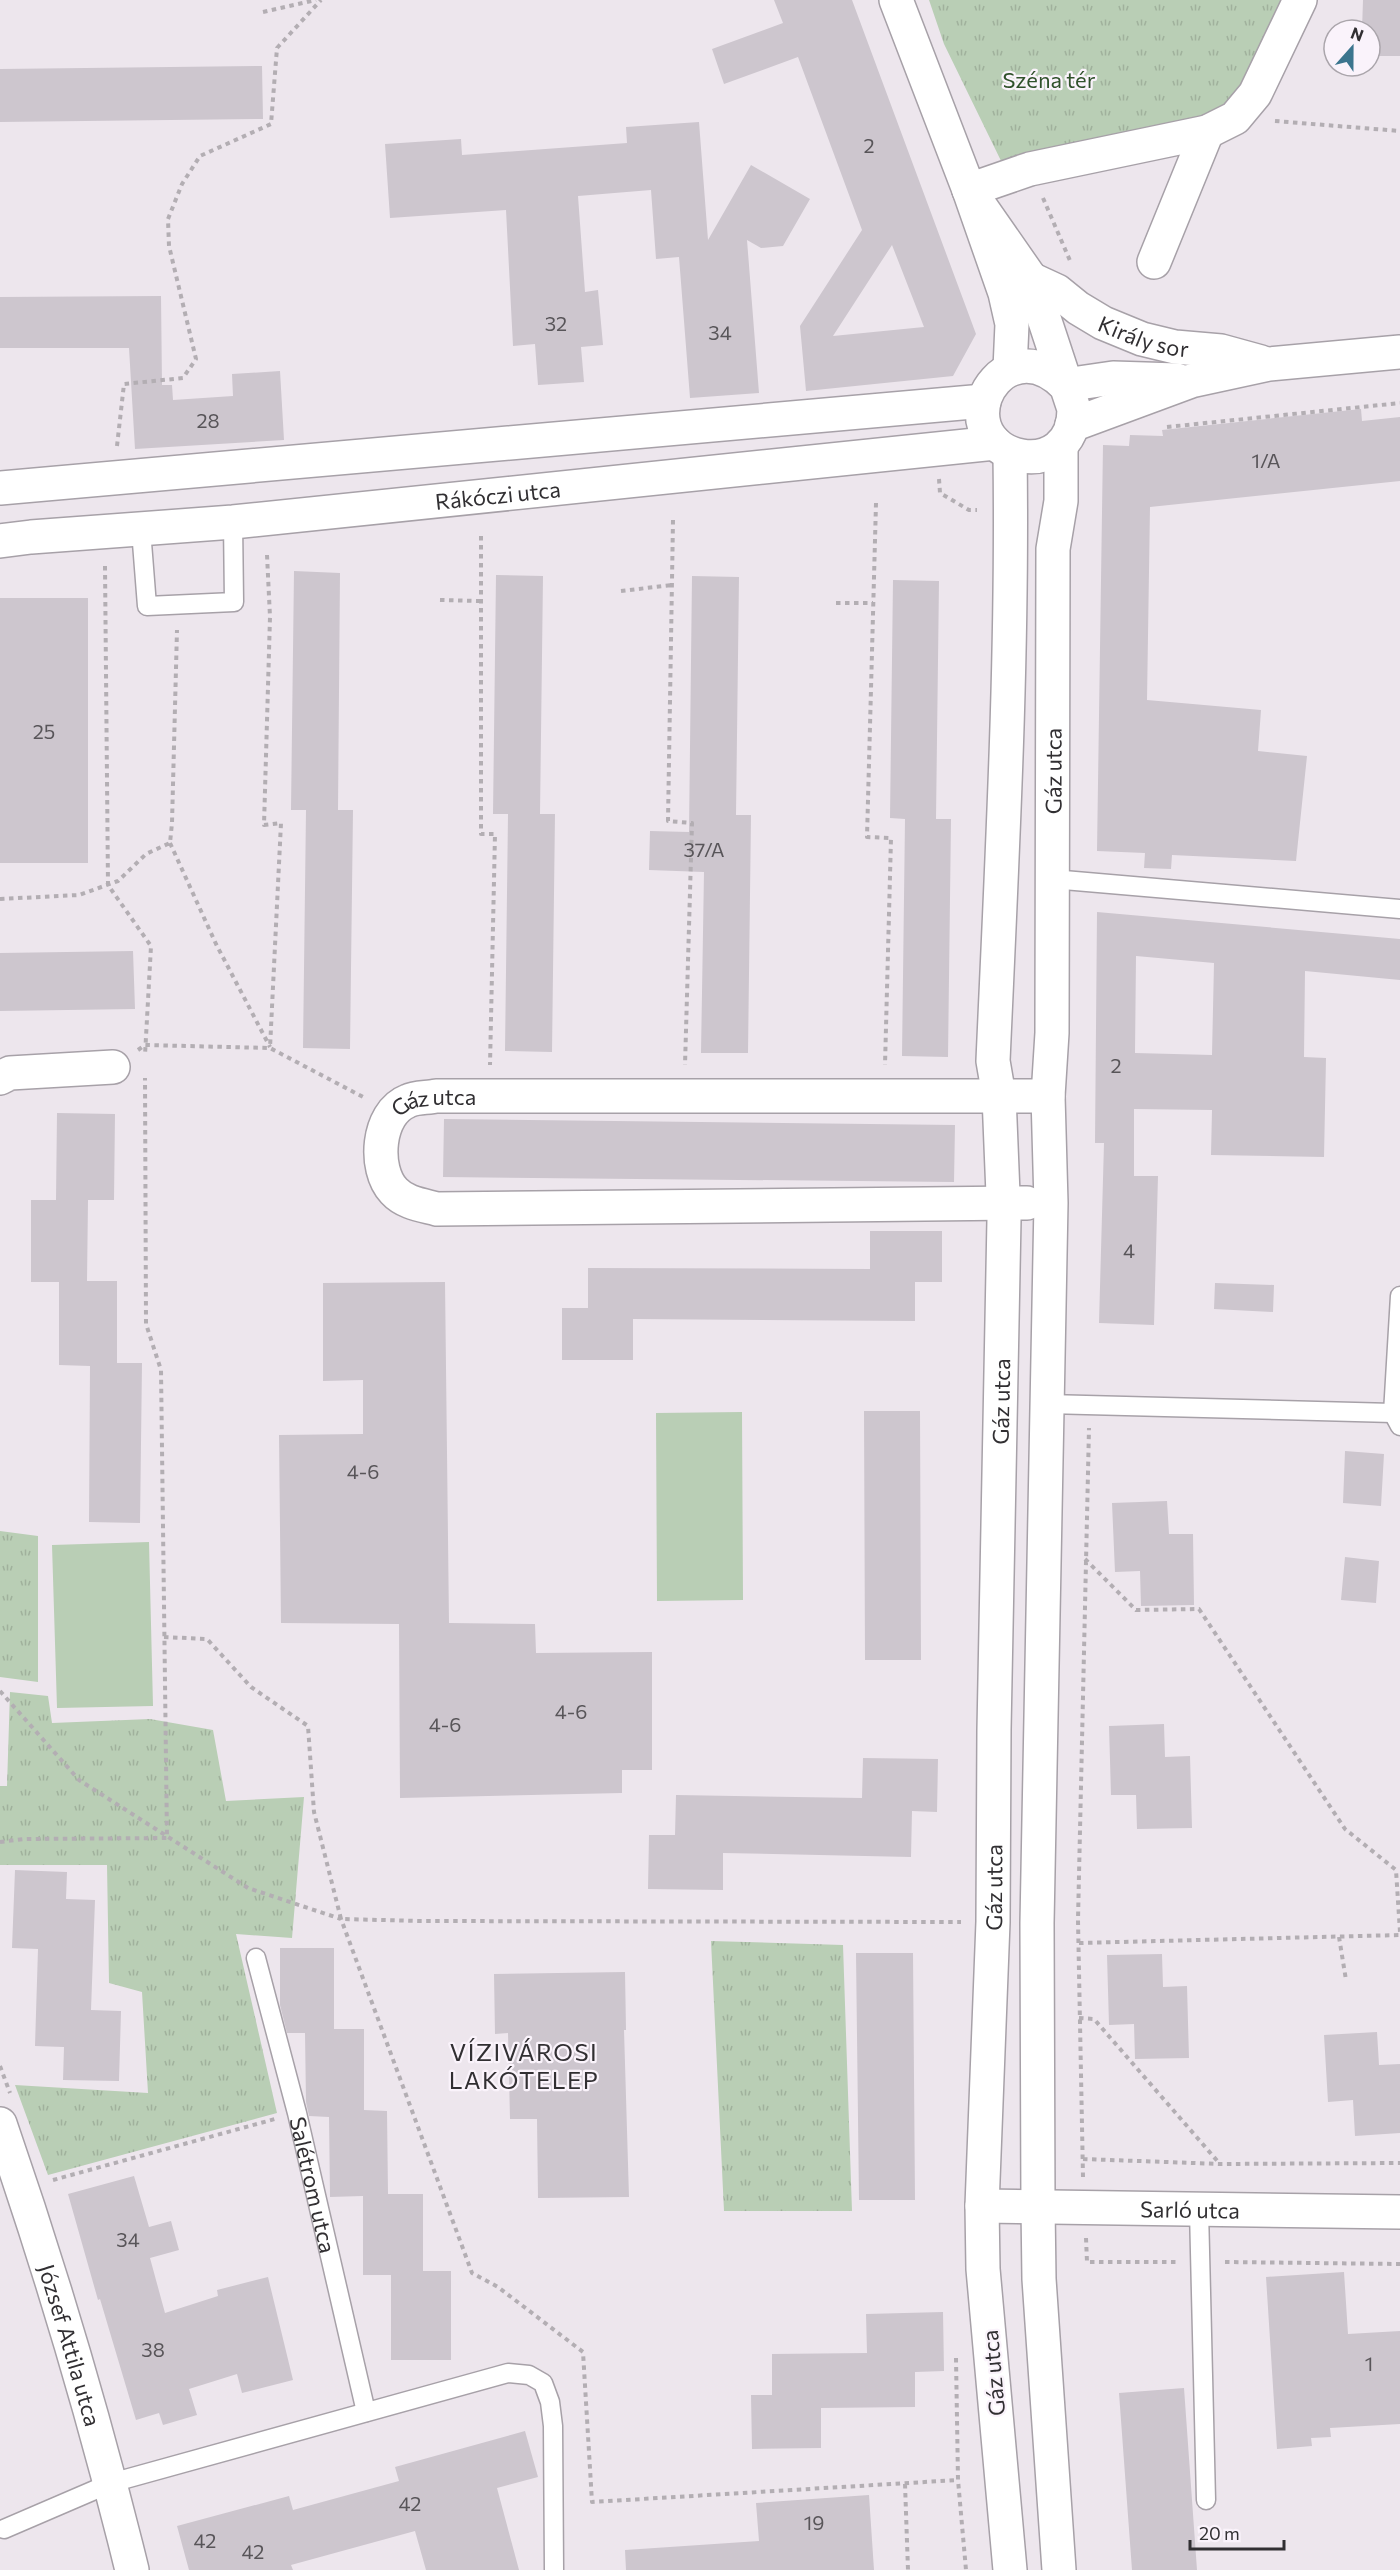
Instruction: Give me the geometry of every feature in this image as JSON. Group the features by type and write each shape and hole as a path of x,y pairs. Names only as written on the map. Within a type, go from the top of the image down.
{"street":[{"path":"896,0 969,190 1005,293 1012,324 1010,369"},
{"path":"1154,262 1221,125 1254,94 1300,0"},
{"path":"969,190 1030,169 1221,125"},
{"path":"969,190 1031,279 1065,385 1072,400 1067,435 1053,452 1032,458 1003,448 985,428 984,401 992,385 1010,369 1025,366 1041,368 1054,375 1065,385"},
{"name":"Király sor","path":"1031,279 1057,291 1078,308 1103,322 1142,339 1175,347 1221,351 1269,364"},
{"name":"Király sor","path":"1067,435 1191,381 1269,364 1400,352"},
{"name":"Király sor","path":"1065,385 1113,378 1191,381"},
{"path":"0,488 984,401"},
{"name":"Gáz utca","path":"1059,2570 1039,2279 1037,1923 1051,1203 1048,1096 1052,1033 1053,549 1061,501 1067,435"},
{"name":"Gáz utca","path":"1003,448 1011,508 1007,734 993,1060 999,1096 1004,1203 994,1730 993,1922 982,2206 983,2269 1010,2570"},
{"name":"Rákóczi utca","path":"0,542 31,537 233,522 1003,448"},
{"path":"0,1078 10,1073 113,1067"},
{"name":"Gáz utca","path":"1048,1096 436,1096 408,1101 393,1113 382,1134 382,1174 394,1192 412,1203 437,1209 1051,1203"},
{"name":"József Attila utca","path":"0,2124 66,2327 111,2484 132,2570"},
{"name":"Sarló utca","path":"982,2206 1400,2211"}],"lane":[{"path":"141,530 147,606 234,602 233,522"},
{"path":"1052,879 1400,909"},
{"path":"1047,1404 1396,1420 1400,1296"},
{"name":"Salétrom utca","path":"256,1958 297,2113 366,2412"},
{"path":"1199,2210 1206,2500"},
{"path":"4,2529 111,2484 508,2373 529,2375 543,2383 550,2402 553,2426 554,2570"}],"path":[{"path":"263,12 316,0"},
{"path":"116,457 124,384 183,378 196,359 169,246 168,219 182,184 200,156 271,124 277,48 321,0"},
{"path":"1221,125 1400,131"},
{"path":"1030,169 1074,270"},
{"path":"1166,427 1400,403"},
{"path":"940,493 969,510 1011,508"},
{"path":"876,503 867,837 891,838 884,1097"},
{"path":"673,520 668,821 692,824 685,1097"},
{"path":"481,536 481,834 495,834 490,1096"},
{"path":"267,555 270,617 264,825 281,824 270,1048"},
{"path":"105,566 108,885 151,946 145,1056"},
{"path":"621,591 672,585"},
{"path":"440,600 480,601"},
{"path":"836,603 873,603"},
{"path":"177,605 170,843 216,944 270,1048"},
{"path":"0,899 79,895 118,881 146,854 170,843"},
{"path":"113,1067 145,1045 270,1048 393,1113"},
{"path":"145,1068 146,1324 161,1370 167,1838"},
{"path":"1089,1407 1078,1920 1083,2208 1088,2262 1400,2264"},
{"path":"1079,1943 1400,1934 1396,1870 1345,1829 1198,1609 1136,1610 1084,1558"},
{"path":"164,1637 207,1639 251,1687 308,1726 314,1812 341,1919 472,2273 498,2287 583,2352 592,2502 958,2480"},
{"path":"0,1691 79,1780 248,1888 341,1919 421,1922 993,1922"},
{"path":"0,1842 24,1839 167,1838"},
{"path":"1037,1923 1078,1920"},
{"path":"1339,1937 1346,1980"},
{"path":"1079,2018 1094,2019 1221,2164"},
{"path":"44,2182 297,2113"},
{"path":"1083,2159 1221,2164 1400,2163"},
{"path":"956,2352 958,2480 966,2570"},
{"path":"905,2484 909,2570"}],"green space":[{"name":"Széna tér","path":"929,0 1290,0 1238,100 1213,117 1004,167 944,44"},
{"path":"742,1412 743,1600 657,1601 656,1413"},
{"path":"0,1531 38,1536 38,1682 0,1677"},
{"path":"149,1542 153,1706 57,1708 52,1545"},
{"path":"10,1692 48,1696 52,1723 150,1719 213,1730 226,1801 304,1797 292,1938 236,1934 277,2113 48,2175 15,2085 148,2093 142,1992 109,1983 107,1865 0,1865 0,1786 7,1786"},
{"path":"711,1941 843,1945 852,2211 724,2211"}],"building":[{"path":"774,0 852,0 976,334 953,376 806,391 800,326 862,230 798,57 724,84 712,49 783,23","holes":["892,245 924,327 833,336"]},
{"path":"1363,0 1400,0 1400,56 1382,56 1382,18 1362,18"},
{"path":"262,66 263,119 0,122 0,69"},
{"path":"699,122 708,240 751,165 810,199 783,246 761,248 747,240 759,393 690,398 679,257 656,259 651,190 578,196 585,292 598,290 603,345 581,347 584,382 538,385 535,344 513,346 506,210 390,218 385,144 461,139 462,155 627,143 626,127"},
{"path":"161,296 162,385 172,385 173,400 233,396 232,374 280,371 284,440 135,449 129,348 0,348 0,297"},
{"path":"1361,409 1362,421 1400,417 1400,481 1150,507 1147,700 1261,710 1258,751 1307,756 1296,861 1172,855 1171,869 1144,868 1145,853 1097,851 1103,445 1129,446 1130,435 1163,436 1162,430"},
{"path":"294,571 340,573 338,810 353,810 350,1049 303,1048 306,810 291,810"},
{"path":"496,575 543,576 540,814 555,814 552,1052 505,1051 508,814 493,814"},
{"path":"692,576 739,577 736,815 751,815 748,1053 701,1053 704,872 649,870 650,831 689,832"},
{"path":"893,580 939,581 936,819 951,819 948,1057 902,1056 905,819 890,818"},
{"path":"0,598 88,598 88,863 0,863"},
{"path":"1097,912 1400,939 1400,980 1305,971 1304,1057 1326,1058 1324,1157 1211,1155 1212,1110 1134,1109 1134,1176 1158,1176 1154,1325 1099,1323 1104,1143 1095,1143","holes":["1136,956 1214,963 1212,1055 1135,1053"]},
{"path":"133,951 135,1009 0,1011 0,953"},
{"path":"57,1113 115,1114 114,1200 88,1200 87,1281 117,1281 117,1363 142,1363 140,1523 89,1522 90,1366 59,1365 59,1282 31,1282 31,1200 56,1200"},
{"path":"444,1119 955,1125 954,1182 443,1177"},
{"path":"870,1231 942,1231 942,1282 915,1282 915,1321 633,1319 633,1360 562,1360 562,1308 588,1308 588,1268 870,1269"},
{"path":"445,1282 449,1623 535,1624 536,1653 652,1652 652,1770 622,1770 622,1793 400,1798 399,1624 281,1623 279,1435 363,1434 363,1380 323,1381 323,1283"},
{"path":"1215,1283 1274,1285 1273,1312 1214,1309"},
{"path":"864,1411 920,1411 921,1660 865,1660"},
{"path":"1345,1451 1384,1454 1381,1506 1343,1503"},
{"path":"1167,1501 1169,1534 1193,1534 1194,1605 1141,1606 1140,1571 1115,1572 1112,1503"},
{"path":"1345,1557 1379,1561 1376,1603 1341,1600"},
{"path":"1164,1724 1165,1757 1190,1756 1192,1828 1137,1829 1136,1795 1111,1795 1109,1726"},
{"path":"863,1758 938,1759 937,1812 912,1811 911,1857 723,1853 723,1890 648,1889 649,1835 675,1835 676,1795 862,1798"},
{"path":"15,1870 67,1872 66,1899 95,1900 91,2010 121,2011 119,2081 63,2080 64,2047 35,2046 38,1949 12,1948"},
{"path":"280,1948 334,1948 334,2029 364,2029 364,2110 387,2111 388,2194 423,2194 423,2271 451,2271 451,2360 391,2360 391,2275 363,2275 363,2196 330,2197 329,2117 309,2116 306,2102 305,2033 287,2033 280,2005"},
{"path":"856,1953 913,1953 915,2200 859,2200"},
{"path":"1162,1954 1163,1987 1187,1986 1189,2058 1135,2059 1134,2024 1109,2025 1107,1955"},
{"path":"625,1972 626,2030 624,2030 629,2197 538,2198 537,2119 510,2119 508,2033 495,2034 494,1974"},
{"path":"1377,2032 1379,2065 1400,2064 1400,2133 1355,2136 1353,2100 1328,2102 1324,2035"},
{"path":"134,2176 149,2227 171,2221 179,2250 150,2258 165,2313 218,2296 217,2290 268,2277 293,2380 242,2393 237,2374 189,2389 197,2415 163,2425 159,2413 136,2420 100,2299 98,2300 68,2194"},
{"path":"1344,2272 1348,2334 1400,2331 1400,2424 1330,2428 1331,2437 1311,2438 1312,2446 1277,2449 1266,2277"},
{"path":"943,2312 944,2371 915,2372 915,2407 821,2408 821,2448 752,2449 751,2395 772,2395 772,2354 867,2353 866,2314"},
{"path":"1184,2388 1197,2570 1132,2570 1119,2393"},
{"path":"525,2431 538,2477 497,2488 519,2570 426,2570 415,2531 291,2565 293,2570 189,2570 177,2526 289,2496 293,2510 399,2481 395,2467"},
{"path":"869,2495 874,2570 626,2570 625,2550 759,2541 756,2503"}],"district":[{"name":"VÍZIVÁROSI LAKÓTELEP","path":"524,2065"}]}
